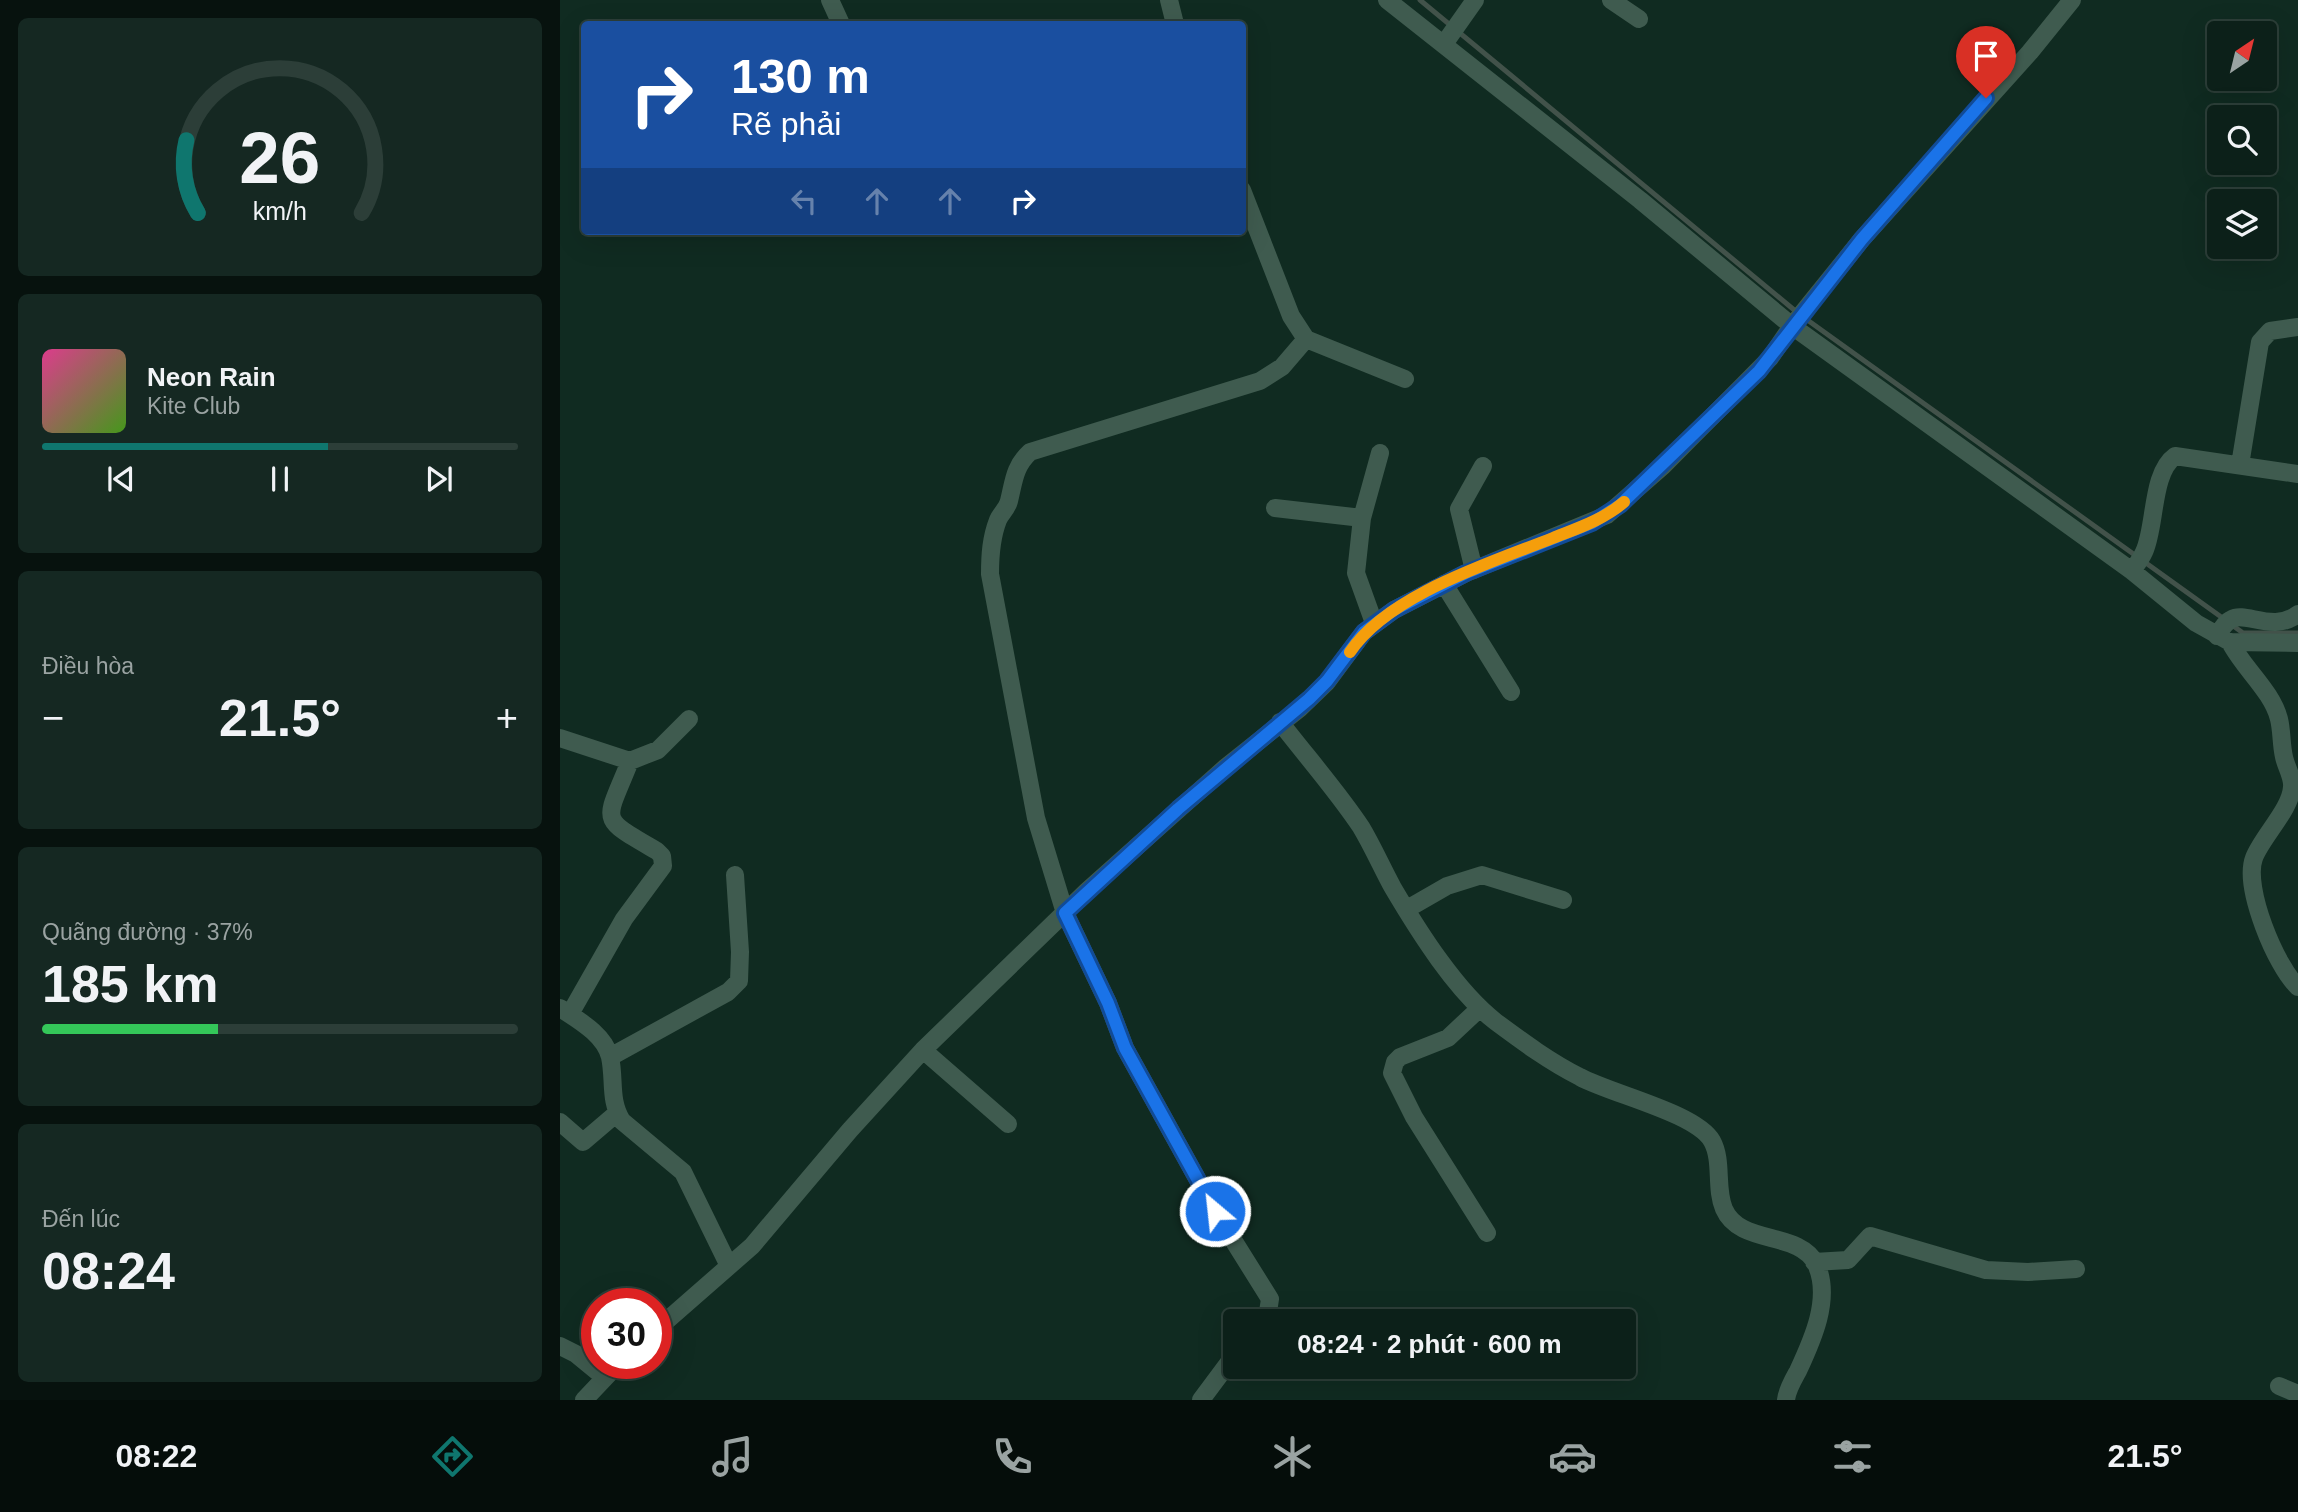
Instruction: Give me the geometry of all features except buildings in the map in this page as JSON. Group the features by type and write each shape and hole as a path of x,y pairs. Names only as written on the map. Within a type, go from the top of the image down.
{"street":[{"path":"830,0 840,21"},
{"path":"1169,0 1174,21"},
{"path":"1387,0 1449,37 1800,316 2196,623 2225,632 2298,643"},
{"path":"1449,37 1475,0"},
{"path":"1611,0 1639,19"},
{"path":"672,1316 752,1246 850,1130 923,1050 1178,809 1327,681 1357,640 1374,623 1444,584 1592,523 1620,505 1770,358 1862,239 2030,52 2073,0"},
{"path":"1246,200 1291,316 1306,339 1405,379"},
{"path":"2241,465 2260,342 2270,331 2298,327"},
{"path":"1268,1309 1270,1300 1215,1211 1125,1048 1108,1003 1065,913 1036,818 990,574 994,535 1000,516 1009,503 1018,463 1030,452 1260,381 1282,367 1306,339"},
{"path":"1374,623 1356,573 1362,518 1380,453"},
{"path":"2132,571 2144,553 2152,511 2169,460 2175,456 2298,474"},
{"path":"1474,570 1459,509 1483,466"},
{"path":"1275,508 1362,518"},
{"path":"1444,584 1511,692"},
{"path":"2225,632 2238,616 2282,622 2298,614"},
{"path":"2225,632 2238,659 2275,708 2284,761 2292,782 2290,795 2255,855 2251,872 2254,898 2272,943 2288,976 2298,987"},
{"path":"560,738 630,761 658,750 689,719"},
{"path":"1280,722 1360,826 1407,909 1462,988 1480,1007 1517,1037 1581,1078 1663,1110 1700,1129 1712,1140 1716,1151 1723,1208 1733,1222 1761,1236 1796,1247 1814,1262 1821,1291 1816,1327 1786,1400"},
{"path":"630,761 610,810 611,820 617,827 657,851 662,856 663,866 624,919 565,1011 598,1036 610,1057 612,1094 617,1113 622,1121 683,1172 729,1266"},
{"path":"610,1057 728,992 739,981 735,875"},
{"path":"1407,909 1447,886 1482,875 1563,900"},
{"path":"1480,1007 1448,1038 1400,1057 1395,1062 1392,1073 1414,1117 1487,1233"},
{"path":"923,1050 1008,1124"},
{"path":"560,1122 583,1142 617,1113"},
{"path":"1814,1262 1849,1260 1870,1236 1986,1270 2028,1272 2076,1269"},
{"path":"560,1346 581,1358"},
{"path":"1201,1400 1223,1370"},
{"path":"584,1400 602,1379"},
{"path":"2280,1386 2298,1394"}],"waterway":[{"path":"1420,0 1799,314 2224,619"},
{"path":"2232,625 2243,633 2298,633"}],"slow traffic":[{"path":"1350,652 1357,640 1374,623 1408,602 1474,570 1592,523 1624,502"}],"route":[{"path":"1215,1211 1125,1048 1108,1003 1065,913 1226,767 1299,709 1327,681 1357,640 1374,623 1408,602 1466,573 1592,523 1620,505 1759,371 1862,239 1986,98"}]}
